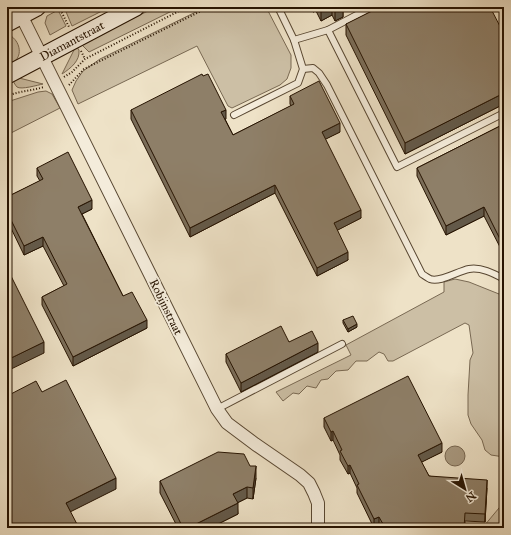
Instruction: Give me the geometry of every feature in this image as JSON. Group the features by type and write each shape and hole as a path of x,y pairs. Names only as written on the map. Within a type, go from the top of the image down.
{"main road":[{"path":"15,15 37,7"},
{"name":"Diamantstraat","path":"7,75 136,7"}],"street":[{"name":"Robijnstraat","path":"15,15 42,57 55,82 217,409 227,423 254,444 300,474 308,483 318,503 318,528"}],"lane":[{"path":"234,115 298,83 303,69 294,40 278,7"},
{"path":"294,40 328,30 372,7"},
{"path":"501,7 504,12"},
{"path":"328,30 397,167 504,113"},
{"path":"303,69 313,68 319,73 327,85 422,274 431,280 440,279 469,269 480,269 504,279"},
{"path":"217,409 342,344"}],"path":[{"path":"7,96 16,92 40,88 55,82 72,72 85,59 187,7"},
{"path":"67,86 84,69 209,7"}],"shaded area":[{"path":"64,7 110,7 72,26"},
{"path":"156,7 180,7 89,52 81,44"},
{"path":"206,7 266,7 291,55 291,68 287,79 280,85 232,108 228,106 197,46 78,104 72,90 83,71 100,59"},
{"path":"58,10 66,26 50,35 45,23 47,16"},
{"path":"9,35 15,39 19,53 16,60 7,66 7,36"},
{"path":"76,46 79,50 78,58 72,67 62,74"},
{"path":"15,77 43,84 19,88 12,79"},
{"path":"46,91 52,94 60,108 7,135 7,102 38,92"},
{"path":"455,279 469,282 504,296 504,457 491,455 485,450 482,440 471,424 468,415 470,360 473,353 469,325 465,323 393,361 388,361 384,354 379,352 367,361 356,361 348,370 336,371 328,379 321,380 316,388 307,386 299,394 293,393 283,401 276,392 351,355 346,345 444,292 444,282"},
{"path":"451,446 459,446 465,452 465,460 459,466 451,466 445,460 445,452"},
{"path":"504,502 504,528 484,528 484,526"}],"building":[{"path":"319,7 327,7 321,10"},
{"path":"333,7 342,7 335,11"},
{"path":"380,7 490,7 504,34 504,93 405,143 346,24"},
{"path":"202,74 203,76 208,74 226,110 221,112 233,135 294,104 290,96 319,81 340,123 322,132 361,210 334,223 348,252 317,268 275,185 190,228 131,110"},
{"path":"504,124 504,237 500,239 484,207 446,226 417,168"},
{"path":"68,152 92,200 78,207 123,296 132,292 147,320 73,357 42,297 67,284 43,237 24,246 7,212 7,197 43,179 37,168"},
{"path":"7,268 44,342 7,360"},
{"path":"353,316 357,324 348,329 343,320"},
{"path":"281,326 289,342 312,331 318,343 241,383 226,354"},
{"path":"408,376 442,443 418,455 429,476 487,480 485,514 465,513 464,528 383,524 379,517 374,519 357,485 359,484 350,465 348,466 340,451 342,450 333,431 331,432 324,418"},
{"path":"66,380 116,478 66,503 79,528 7,528 7,396 36,381 42,392"},
{"path":"218,452 244,454 250,466 256,466 253,488 247,487 233,494 238,503 188,528 183,528 160,481"},
{"path":"143,524 145,528 136,528"}]}
